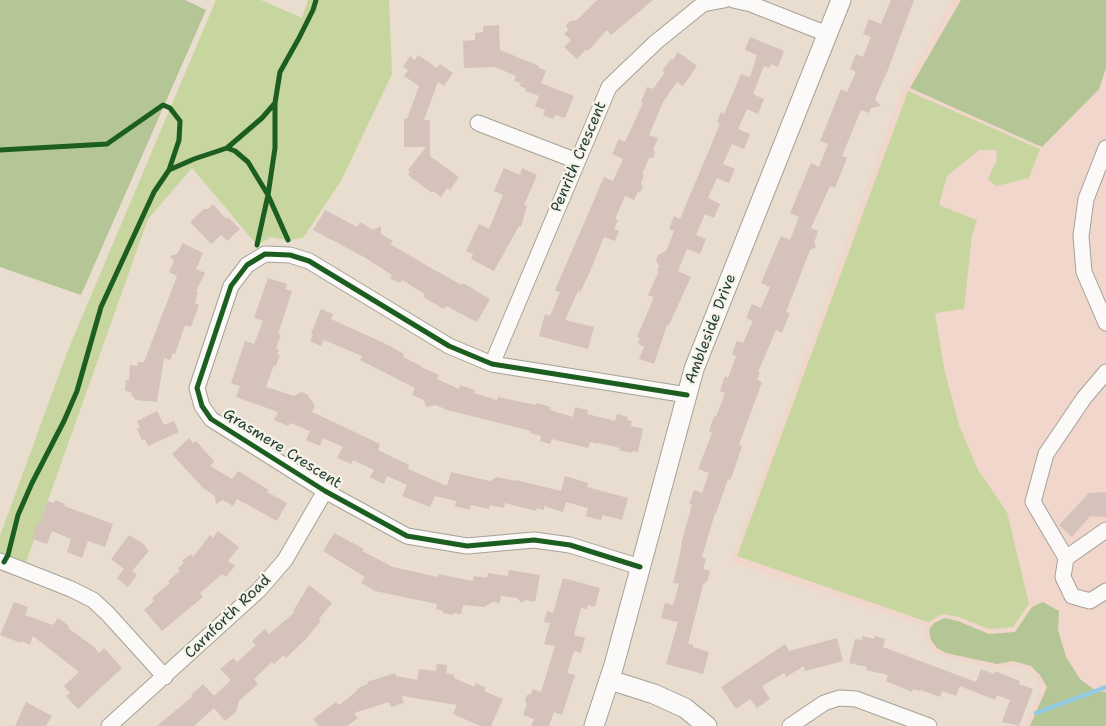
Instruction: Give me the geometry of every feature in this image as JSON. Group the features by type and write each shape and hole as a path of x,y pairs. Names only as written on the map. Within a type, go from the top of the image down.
{"street":[{"name":"Penrith Crescent","path":"492,364 609,87 656,42 703,4 724,0"},
{"path":"733,0 751,4 827,34"},
{"name":"Ambleside Drive","path":"594,726 610,680 694,370 841,0"},
{"path":"478,123 577,161"},
{"path":"1106,148 1086,199 1081,236 1084,272 1106,323"},
{"name":"Grasmere Crescent","path":"640,567 570,545 534,540 467,546 407,536 325,491 211,419 202,406 197,388 231,286 248,265 266,254 290,255 309,261 450,346 492,364 687,395"},
{"path":"1106,372 1084,398 1046,454 1033,502 1066,558 1063,577 1072,596 1090,601 1106,591"},
{"name":"Carnforth Road","path":"110,726 260,590 285,560 325,491"},
{"path":"1066,558 1106,530"},
{"path":"0,561 94,600 164,677"},
{"path":"610,680 654,694 684,708 708,726"},
{"path":"790,726 824,703 839,698 856,699 929,726"}],"shaded area":[{"path":"953,0 1106,0 1106,726 1025,726 1040,691 1037,680 1028,670 1014,666 999,670 936,653 926,643 924,626 731,562 900,94"}],"green space":[{"path":"0,0 185,0 206,10 81,295 0,267"},
{"path":"216,0 261,0 302,18 308,0 389,0 392,74 342,179 303,238 288,240 271,237 257,245 192,168 148,219 26,562 0,552 0,536 68,350"},
{"path":"961,0 1106,0 1106,68 1099,89 1042,147 910,88"},
{"path":"908,91 1040,149 1029,178 996,186 988,179 997,160 996,150 979,150 947,176 939,205 977,220 972,235 964,309 935,313 944,368 959,425 978,470 1007,512 1029,604 1013,627 989,629 959,617 942,614 928,622 737,556"},
{"path":"1043,602 1059,611 1058,630 1066,657 1080,679 1096,691 1106,692 1106,726 1030,726 1047,687 1040,675 1031,666 1013,661 997,664 946,653 937,648 931,640 929,629 934,623 945,618 958,621 989,634 1015,632 1032,607"}],"building":[{"path":"597,0 653,0 611,35 607,30 589,50 585,50 577,59 564,47 571,40 564,34 568,30 566,25 570,21 577,20"},
{"path":"891,0 914,0 875,99 881,106 871,108 869,113 861,110 842,156 847,158 835,188 830,186 811,228 818,231 814,243 816,247 810,250 786,312 790,313 782,333 776,330 758,372 760,373 757,380 762,382 739,445 742,446 733,473 730,480 728,479 715,513 702,557 706,559 703,569 710,571 708,580 703,585 688,644 709,652 703,674 666,664 678,622 661,618 665,603 673,605 679,584 673,583 692,505 689,504 694,490 702,493 709,473 698,469 712,433 709,431 714,416 716,417 725,393 720,391 725,376 728,378 736,356 732,354 737,341 743,343 753,321 746,318 752,304 761,308 770,287 761,283 781,236 790,240 799,217 790,213 811,163 819,167 828,144 820,141 841,89 847,92 856,72 850,69 856,54 863,57 871,37 863,34 869,19 881,24"},
{"path":"499,25 500,50 539,66 546,71 541,83 574,96 565,118 555,115 553,119 543,115 545,110 535,106 539,96 525,91 526,89 520,86 521,83 514,81 516,76 495,67 464,68 463,41 475,40 475,33 483,32 483,26"},
{"path":"750,37 784,51 778,67 771,64 769,68 764,66 753,94 764,99 758,114 747,109 738,129 750,134 744,149 732,144 723,164 735,169 729,183 717,178 708,198 720,204 714,218 705,214 696,235 706,239 700,254 687,249 678,271 691,277 669,325 667,325 654,364 639,359 644,347 638,344 640,338 637,337 654,297 648,295 659,271 657,271 659,266 656,260 658,255 666,251 670,242 674,231 669,229 674,216 680,219 720,124 717,122 721,112 724,114 741,74 750,77 757,55 745,50"},
{"path":"678,52 697,66 683,86 677,82 663,102 649,135 658,138 653,150 655,152 653,158 649,158 642,174 644,175 641,191 638,192 634,200 625,196 615,219 618,220 614,229 619,231 615,241 604,237 589,274 580,292 578,291 565,320 594,327 588,349 539,336 545,314 550,316 560,292 555,290 604,177 613,181 623,159 612,154 619,139 625,142 643,103 641,102 647,87 653,89 665,72 662,71"},
{"path":"418,55 437,68 440,64 453,73 444,86 438,82 424,120 430,120 430,156 459,177 450,190 447,188 441,197 433,191 432,193 408,175 410,172 408,170 426,147 404,147 404,119 407,119 419,86 404,76 408,70 403,67 410,56 415,60"},
{"path":"504,168 520,175 522,168 537,175 524,205 527,206 521,227 519,226 494,271 471,259 473,254 466,251 479,224 489,229 503,195 494,191"},
{"path":"213,204 226,219 228,217 240,229 227,241 221,235 211,244 190,222 204,209 208,209"},
{"path":"325,210 357,227 360,222 373,230 381,226 381,234 393,241 390,244 490,299 477,322 446,306 444,309 423,297 425,294 402,280 400,283 390,278 392,275 364,257 313,230"},
{"path":"183,243 203,253 196,269 205,273 196,291 198,292 195,303 199,305 191,327 185,325 175,354 173,353 170,360 164,358 157,402 136,400 131,392 125,391 126,380 129,380 130,365 137,366 138,362 144,362 177,276 169,272 174,261 170,256 177,254"},
{"path":"268,278 287,284 285,289 292,291 278,334 281,335 276,348 279,350 277,354 280,355 266,387 294,396 301,392 307,394 315,406 312,412 380,444 378,450 409,465 408,469 447,486 451,472 490,481 497,477 516,480 561,491 565,476 588,483 587,487 628,498 622,520 603,515 601,520 586,516 588,508 566,502 563,512 544,506 544,510 537,508 536,511 505,503 504,508 490,505 489,509 471,505 470,510 455,506 456,501 435,496 430,507 402,496 407,485 387,476 384,484 370,477 374,470 353,460 351,464 337,458 343,447 323,438 320,446 306,440 310,431 290,423 288,426 274,420 278,412 236,397 240,386 231,383 245,341 254,344 263,321 254,318"},
{"path":"321,309 333,314 331,319 388,345 404,354 403,357 439,375 437,379 459,389 460,385 475,390 474,393 497,400 498,397 536,405 537,403 551,407 550,410 573,417 575,407 588,410 587,414 615,421 617,414 628,417 627,420 632,421 631,426 643,429 638,452 632,451 631,453 619,450 620,448 590,442 588,448 552,439 550,444 540,441 541,436 530,433 531,431 447,410 436,405 426,407 424,400 412,395 415,388 360,360 362,356 324,340 321,346 310,341"},
{"path":"157,411 164,425 174,421 179,432 148,446 145,439 142,440 137,429 140,428 137,421"},
{"path":"189,438 193,443 196,441 214,461 210,466 232,479 238,471 269,490 267,492 287,503 277,521 237,499 233,506 223,500 216,504 215,496 203,488 172,454"},
{"path":"1106,492 1106,517 1090,516 1072,537 1059,525 1089,493"},
{"path":"55,500 65,504 64,506 113,524 105,547 88,541 82,558 67,552 71,539 52,531 47,544 32,539 48,501 54,503"},
{"path":"218,531 239,547 228,561 235,566 226,577 222,574 200,593 203,597 162,631 144,610 154,601 152,598 170,583 168,581 180,571 178,568 184,563 182,561 191,554 193,557 210,535 213,538"},
{"path":"334,533 364,549 362,551 393,567 438,577 438,574 473,581 474,576 487,578 488,573 508,576 509,570 540,575 535,602 526,600 521,603 518,598 501,596 500,603 493,602 484,607 463,605 461,614 453,613 453,615 436,609 437,604 375,591 361,583 365,577 323,551"},
{"path":"129,535 145,545 149,551 132,571 137,575 128,587 117,578 124,569 111,559"},
{"path":"563,578 600,588 595,607 588,605 587,609 581,608 574,635 585,638 581,653 574,651 567,673 575,675 562,715 554,712 549,726 531,726 534,719 523,715 527,704 525,701 527,695 531,694 533,689 541,692 555,646 544,644 550,623 544,622 547,611 553,613"},
{"path":"309,585 332,603 306,639 286,658 284,655 274,664 272,662 254,679 258,684 239,701 236,712 225,721 214,708 194,726 157,726 192,697 191,695 203,684 214,696 231,680 220,669 233,658 237,662 256,645 252,641 265,629 269,634 295,612 293,611"},
{"path":"14,602 28,607 25,615 53,625 58,618 99,653 104,648 122,668 78,709 66,696 70,693 64,686 79,672 33,636 30,645 0,635"},
{"path":"862,636 874,639 875,636 885,639 883,647 976,682 981,669 994,674 995,671 1020,681 1019,684 1033,689 1019,726 1002,722 1010,700 997,695 995,700 960,686 956,696 942,691 940,697 921,690 913,689 912,692 886,681 888,675 866,670 867,667 849,663 855,639 862,640"},
{"path":"837,638 843,661 805,671 804,666 786,677 784,673 762,686 770,699 757,708 750,699 736,709 721,687 785,644 789,651"},
{"path":"437,664 447,665 446,673 454,675 454,678 474,687 476,683 486,688 484,691 503,699 491,726 480,726 453,714 457,705 402,696 404,703 391,707 389,702 354,713 358,718 347,726 319,726 313,719 336,702 339,705 357,689 368,684 367,682 395,673 396,676 417,680 419,669 436,671"},
{"path":"26,702 52,716 46,726 15,726"}],"waterway":[{"path":"1036,713 1106,687"}],"cycle path":[{"path":"288,240 268,195 275,148 275,103 280,72 299,38 316,0"},
{"path":"227,148 262,118 275,103"},
{"path":"0,150 107,144 163,105 170,108 180,121 179,140 169,170"},
{"path":"4,562 8,555 18,515 77,391 101,307 154,192 169,170 227,148 235,151 248,162 268,195 257,245"},
{"path":"640,567 570,545 534,540 467,546 407,536 325,491 211,419 202,406 197,388 231,286 247,265 265,254 290,255 309,261 449,346 492,364 687,395"}]}
